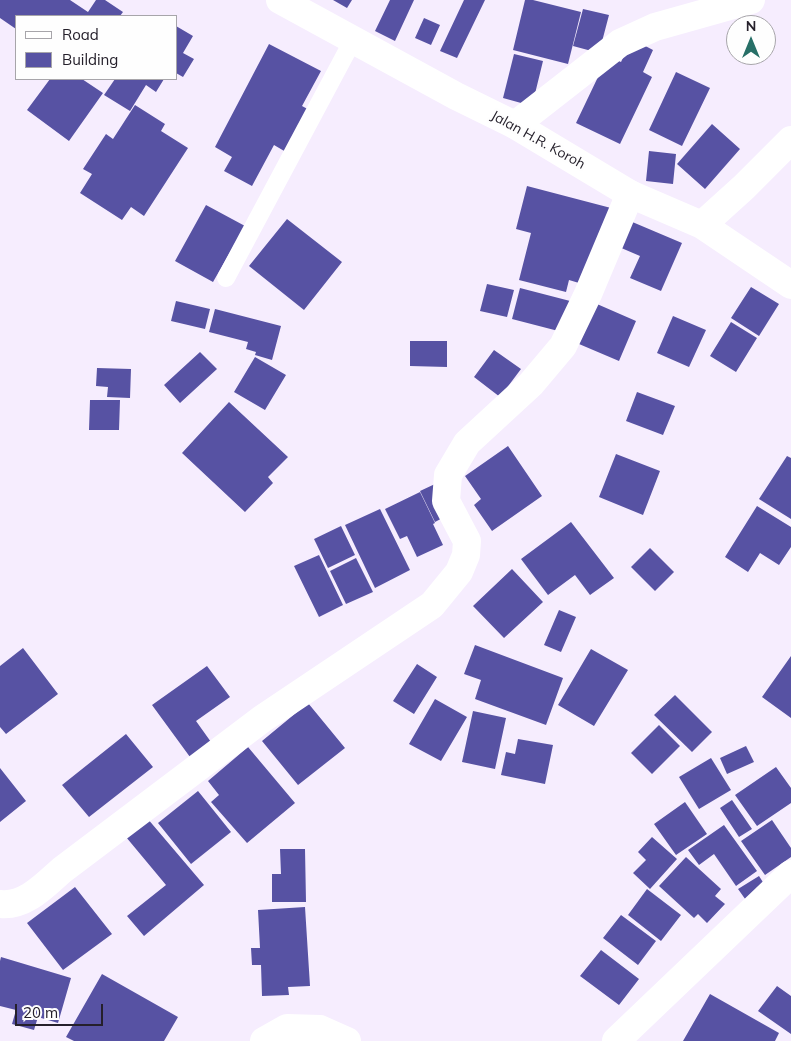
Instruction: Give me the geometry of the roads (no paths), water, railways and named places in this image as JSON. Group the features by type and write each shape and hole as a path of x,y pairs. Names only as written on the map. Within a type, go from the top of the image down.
{"street":[{"name":"Jalan H.R. Koroh","path":"280,0 456,96 515,125 630,194 702,225 791,285"},
{"path":"515,125 620,43 655,26 750,0"},
{"path":"702,225 744,187 791,140"},
{"path":"0,904 16,902 32,896 70,864 262,719 432,605 459,572 466,555 467,541 446,501 448,475 467,443 531,384 563,346 588,294 630,194"},
{"path":"616,1041 791,874"},
{"path":"264,1041 287,1028 320,1029 347,1041"}],"lane":[{"path":"226,278 353,40"}]}
